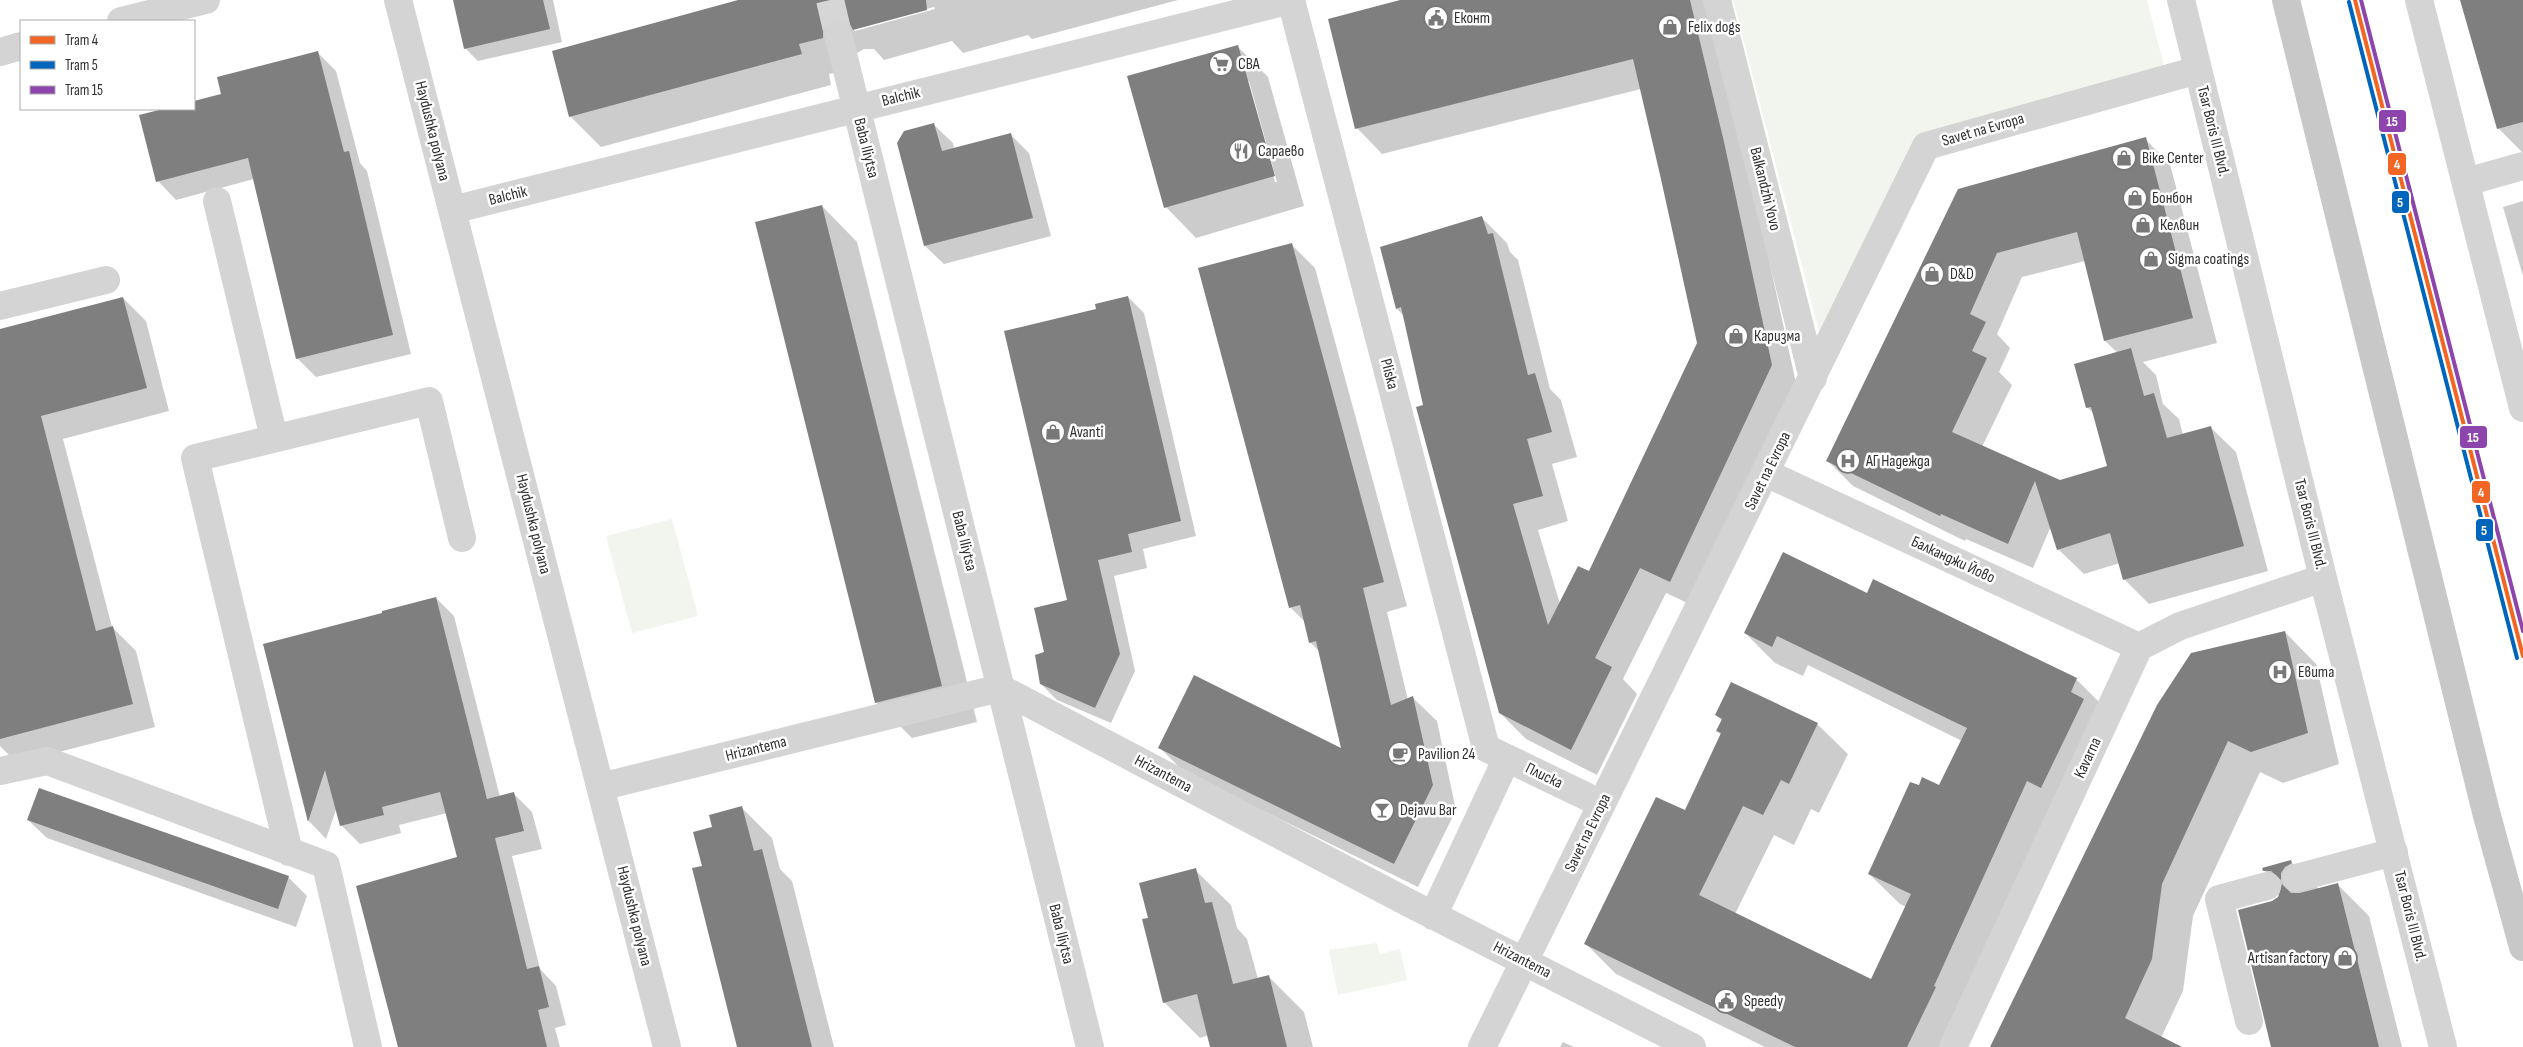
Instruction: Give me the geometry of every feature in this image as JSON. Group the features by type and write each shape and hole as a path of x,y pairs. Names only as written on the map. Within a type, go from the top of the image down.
{"main road":[{"path":"2286,0 2484,802 2523,947"}],"street":[{"path":"125,20 206,0"},
{"name":"Haydushka polyana","path":"398,0 667,1047"},
{"name":"Balchik","path":"452,210 1291,0"},
{"name":"Плиска","path":"1291,0 1486,748 1602,804"},
{"name":"Balkandzhi Yovo","path":"1717,0 1813,378"},
{"name":"Tsar Boris III Blvd.","path":"2181,0 2323,578 2443,1047"},
{"path":"2419,0 2523,408"},
{"name":"Baba Iliytsa","path":"838,34 1090,1047"},
{"path":"0,52 20,46"},
{"name":"Savet na Evropa","path":"1482,1047 1926,146 2198,70"},
{"path":"2466,182 2523,166"},
{"path":"217,202 274,438"},
{"path":"0,306 106,280"},
{"path":"289,852 195,458 429,401 462,538"},
{"name":"Балканджи Йово","path":"1766,473 2139,647"},
{"path":"2139,647 2180,626 2323,578"},
{"name":"Kavarna","path":"1953,1047 2139,647"},
{"name":"Hrizantema","path":"600,787 1000,688 1433,916 1692,1047"},
{"path":"1433,916 1507,758"},
{"path":"0,771 47,761 326,865 368,1047"},
{"path":"2296,878 2394,852"},
{"path":"2249,1021 2219,899 2267,886"}],"shaded area":[{"path":"1733,0 2147,0 2165,70 1916,136 1819,331"},
{"path":"672,519 698,616 632,633 606,536"},
{"path":"1377,943 1380,954 1400,949 1407,980 1338,995 1329,950"}],"building":[{"path":"453,0 543,0 550,29 464,49"},
{"path":"738,0 926,0 927,10 853,30 850,24 843,19 834,19 827,23 823,29 823,38 799,44 802,54 569,117 552,51"},
{"path":"1400,0 1690,0 1724,142 1772,365 1670,582 1640,568 1595,658 1612,667 1571,750 1499,713 1416,407 1423,405 1401,307 1396,309 1380,247 1482,216 1488,234 1493,233 1528,375 1535,373 1552,432 1527,439 1543,496 1513,504 1548,625 1578,566 1589,571 1697,343 1661,179 1633,59 1355,129 1328,19"},
{"path":"2460,0 2523,0 2523,122 2497,129"},
{"path":"1238,45 1275,176 1164,208 1127,76"},
{"path":"318,51 344,152 349,151 393,335 296,359 248,158 156,182 139,115 159,110 195,110 195,101 221,94 217,77"},
{"path":"934,123 942,151 1011,133 1033,218 924,246 897,143 904,131"},
{"path":"2146,137 2193,318 2104,341 2077,232 1997,253 1970,314 1986,322 1972,351 1987,358 1952,432 2060,480 2107,466 2091,407 2086,408 2074,364 2131,348 2144,396 2154,393 2167,438 2211,426 2244,546 2123,580 2110,533 2057,550 2035,481 2008,544 1941,514 1940,516 1826,461 1958,189"},
{"path":"822,205 942,686 875,703 755,222"},
{"path":"1292,243 1384,582 1363,588 1391,705 1413,696 1433,785 1394,864 1158,748 1194,675 1341,748 1316,641 1309,643 1300,605 1289,608 1198,268"},
{"path":"1128,296 1181,521 1128,534 1132,552 1098,560 1120,654 1095,708 1040,684 1035,655 1044,652 1034,608 1067,600 1004,331 1096,309 1095,304"},
{"path":"123,297 147,388 41,416 96,631 113,626 133,704 0,739 0,329"},
{"path":"1783,552 1867,593 1873,579 2077,678 2071,692 2084,699 2041,788 2027,781 1934,986 1936,987 1907,1047 1795,1047 1584,944 1656,797 1685,810 1721,733 1716,731 1722,719 1715,715 1731,682 1818,723 1789,784 1781,780 1763,815 1743,806 1699,895 1871,979 1911,894 1868,874 1910,782 1919,785 1922,777 1939,785 1967,728 1777,636 1772,647 1744,633"},
{"path":"436,597 487,799 514,792 524,831 495,838 527,969 539,966 549,1007 538,1010 547,1047 398,1047 356,886 457,857 440,792 382,807 384,815 340,826 325,770 308,822 263,644"},
{"path":"2285,631 2308,733 2251,752 2228,741 2162,884 2152,959 2125,1018 2182,1047 1990,1047 2157,705 2191,653"},
{"path":"39,788 289,876 278,909 27,820"},
{"path":"742,806 754,851 762,849 812,1047 737,1047 692,868 702,866 693,832 712,827 709,815"},
{"path":"2291,860 2292,863 2285,867 2281,873 2281,880 2271,871 2263,871 2262,868"},
{"path":"1196,868 1205,903 1212,902 1233,984 1269,975 1287,1047 1210,1047 1197,994 1163,1003 1142,919 1148,918 1139,883"},
{"path":"2338,883 2379,1047 2271,1047 2238,910 2272,901 2278,897 2282,884 2291,893 2300,893"}],"tunnel":[{"path":"830,0 838,34"}],"tram line":[{"name":"4","path":"2355,0 2523,656"},
{"name":"15","path":"2361,0 2523,631"},
{"name":"5","path":"2349,2 2517,658"}],"place":[{"name":"Еконт","path":"1436,18"},
{"name":"Felix dogs","path":"1670,27"},
{"name":"CBA","path":"1221,64"},
{"name":"Сараево","path":"1241,151"},
{"name":"Bike Center","path":"2124,158"},
{"name":"Бонбон","path":"2135,198"},
{"name":"Келвин","path":"2143,225"},
{"name":"Sigma coatings","path":"2151,259"},
{"name":"D&D","path":"1932,274"},
{"name":"Каризма","path":"1736,336"},
{"name":"Avanti","path":"1053,432"},
{"name":"АГ Надежда","path":"1848,461"},
{"name":"Евита","path":"2280,672"},
{"name":"Pavilion 24","path":"1400,754"},
{"name":"Dejavu Bar","path":"1382,810"},
{"name":"Artisan factory","path":"2345,958"},
{"name":"Speedy","path":"1726,1001"}]}
